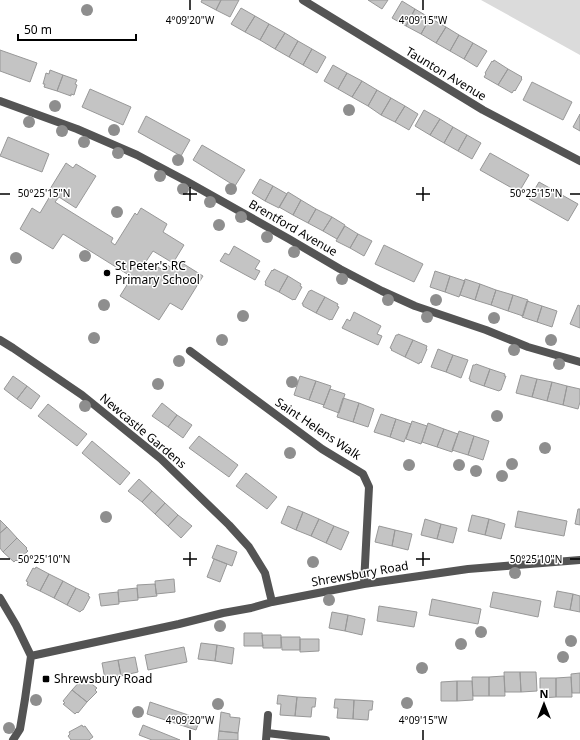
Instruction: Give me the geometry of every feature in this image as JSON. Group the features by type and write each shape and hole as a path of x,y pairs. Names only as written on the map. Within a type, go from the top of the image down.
{"street":[{"name":"Taunton Avenue","path":"303,0 483,110 580,161"},
{"name":"Brentford Avenue","path":"0,101 77,129 136,155 242,212 340,269 415,306 486,330 528,347 580,362"},
{"name":"Newcastle Gardens","path":"0,340 82,395 161,459 229,525 249,547 265,573 272,602"},
{"name":"Saint Helens Walk","path":"190,351 322,449 363,474 369,488 364,584"},
{"name":"Shrewsbury Road","path":"31,656 251,608 272,602 364,584 468,569 580,560"},
{"path":"0,598 16,625 31,656 20,729 13,740"},
{"path":"268,715 267,737 326,740"}],"shaded area":[{"path":"481,0 580,0 580,55"}],"building":[{"path":"202,0 221,0 216,10 201,2"},
{"path":"221,0 239,0 230,17 216,10"},
{"path":"368,0 388,0 382,9"},
{"path":"402,1 415,9 406,26 392,18"},
{"path":"241,8 255,16 245,32 231,24"},
{"path":"415,9 430,18 421,34 406,26"},
{"path":"255,16 269,24 260,40 245,32"},
{"path":"430,18 446,27 436,43 421,34"},
{"path":"269,24 285,33 275,49 260,40"},
{"path":"446,27 459,35 450,51 436,43"},
{"path":"285,33 298,41 289,57 275,49"},
{"path":"459,35 473,43 464,59 450,51"},
{"path":"298,41 312,49 303,65 289,57"},
{"path":"473,43 487,51 477,67 464,59"},
{"path":"312,49 326,57 317,73 303,65"},
{"path":"0,50 37,63 30,82 0,71"},
{"path":"494,60 508,69 498,85 484,77 492,61 493,62"},
{"path":"333,65 347,73 338,89 324,81"},
{"path":"508,69 522,77 515,91 514,90 512,93 498,85"},
{"path":"50,70 63,75 57,91 44,87 45,84 43,84 46,73 49,74"},
{"path":"347,73 362,81 352,97 338,89"},
{"path":"63,75 77,80 74,95 71,94 71,96 57,91"},
{"path":"362,81 377,90 368,106 352,97"},
{"path":"532,82 572,102 563,120 523,100"},
{"path":"90,89 131,107 123,125 82,107"},
{"path":"377,90 391,98 381,115 368,106"},
{"path":"391,98 405,106 395,122 381,115"},
{"path":"405,106 418,114 409,130 395,122"},
{"path":"424,110 440,119 430,135 415,126"},
{"path":"580,114 580,131 573,127"},
{"path":"146,116 190,140 181,156 138,132"},
{"path":"440,119 453,127 444,143 430,135"},
{"path":"453,127 467,135 458,151 444,143"},
{"path":"467,135 481,143 472,159 458,151"},
{"path":"8,137 49,154 42,172 0,156"},
{"path":"202,145 245,170 235,186 193,160"},
{"path":"490,153 529,175 519,192 480,170"},
{"path":"66,163 73,168 76,164 96,176 76,208 59,197 55,202 113,238 111,242 115,245 135,213 137,215 141,208 167,224 163,232 184,245 173,263 153,251 145,263 156,270 158,267 164,271 167,265 174,269 179,261 203,276 182,310 170,303 159,320 120,296 132,277 63,234 53,249 20,229 32,208 40,213 53,191 50,189"},
{"path":"260,179 273,186 265,201 252,193"},
{"path":"539,182 578,204 568,221 529,199"},
{"path":"273,186 287,194 279,208 265,201"},
{"path":"288,192 301,200 293,215 279,207"},
{"path":"301,200 316,209 308,223 293,215"},
{"path":"316,209 332,217 323,231 308,223"},
{"path":"332,217 345,225 337,239 323,231"},
{"path":"345,226 358,234 350,248 336,241"},
{"path":"358,234 372,241 364,256 350,248"},
{"path":"384,245 423,264 414,282 375,264"},
{"path":"234,246 260,261 255,269 260,271 255,280 220,261 225,253 229,255"},
{"path":"274,269 288,276 279,292 265,285 265,282"},
{"path":"435,271 450,276 445,292 430,287"},
{"path":"288,276 301,284 300,286 302,287 295,300 279,292"},
{"path":"450,276 465,281 459,297 445,292"},
{"path":"465,279 480,284 475,300 460,295"},
{"path":"480,284 496,290 491,305 475,300"},
{"path":"311,290 325,297 316,313 302,304"},
{"path":"496,290 513,295 508,311 491,305"},
{"path":"513,295 528,300 523,316 508,311"},
{"path":"325,297 338,304 337,306 339,307 332,320 316,313"},
{"path":"527,301 542,306 537,322 522,317"},
{"path":"578,305 580,306 580,328 570,324"},
{"path":"542,306 557,311 552,327 537,322"},
{"path":"354,312 381,326 377,334 382,336 378,345 342,328 347,319 350,321"},
{"path":"398,334 413,340 405,357 391,350 392,349 390,348 396,335"},
{"path":"413,340 427,346 421,363 420,362 419,364 405,357"},
{"path":"438,349 453,355 446,372 431,367"},
{"path":"453,355 468,360 461,378 446,372"},
{"path":"476,364 490,369 484,386 470,381 469,379 473,365"},
{"path":"490,369 505,374 504,376 506,376 501,390 499,391 484,386"},
{"path":"521,375 537,379 532,397 516,393"},
{"path":"13,376 27,386 17,399 4,389"},
{"path":"300,376 316,381 309,400 294,395"},
{"path":"537,379 552,382 547,401 532,397"},
{"path":"316,381 331,386 324,405 309,400"},
{"path":"552,382 567,386 563,405 547,401"},
{"path":"27,386 40,396 31,409 17,399"},
{"path":"567,386 580,389 580,402 578,409 563,405"},
{"path":"330,389 345,394 339,413 323,407"},
{"path":"343,398 359,403 353,422 337,417"},
{"path":"162,403 177,415 168,427 152,416"},
{"path":"359,403 374,409 368,427 353,422"},
{"path":"48,404 87,434 77,446 38,416"},
{"path":"381,414 396,419 390,437 374,432"},
{"path":"177,415 192,425 183,438 168,427"},
{"path":"396,419 411,424 404,442 390,437"},
{"path":"412,421 427,426 421,444 406,439"},
{"path":"428,423 444,429 437,447 422,442"},
{"path":"444,429 458,434 452,452 437,447"},
{"path":"459,431 474,436 468,455 452,450"},
{"path":"199,436 238,465 229,477 189,448"},
{"path":"474,436 489,441 483,460 468,455"},
{"path":"92,441 130,473 120,485 82,453"},
{"path":"246,473 277,497 267,509 236,486"},
{"path":"139,479 152,491 142,502 128,491"},
{"path":"152,491 165,503 155,514 142,502"},
{"path":"165,503 178,515 168,526 155,514"},
{"path":"288,506 303,512 296,530 281,523"},
{"path":"578,509 580,509 580,525 575,524"},
{"path":"518,511 567,521 564,536 515,527"},
{"path":"303,512 319,519 311,536 296,530"},
{"path":"178,515 192,526 181,538 168,526"},
{"path":"472,515 489,519 485,535 468,531"},
{"path":"319,519 334,526 326,543 311,536"},
{"path":"425,519 441,524 437,539 421,535"},
{"path":"489,519 505,524 501,539 485,535"},
{"path":"0,520 7,527 0,533"},
{"path":"441,524 457,528 453,543 437,539"},
{"path":"334,526 349,532 341,550 326,543"},
{"path":"379,526 395,530 392,546 375,542"},
{"path":"7,527 17,538 3,552 0,548 0,533"},
{"path":"395,530 412,534 408,550 392,546"},
{"path":"17,538 28,551 14,562 3,552"},
{"path":"217,545 237,552 232,566 212,558"},
{"path":"214,559 227,564 220,582 207,577"},
{"path":"36,567 49,574 40,591 27,585 28,582 26,581 33,568 35,569"},
{"path":"49,574 63,581 54,598 40,591"},
{"path":"174,579 175,592 156,594 155,581"},
{"path":"63,581 76,588 67,605 54,598"},
{"path":"155,584 157,596 138,598 137,585"},
{"path":"76,588 89,594 88,596 90,597 83,610 80,612 67,605"},
{"path":"137,588 138,600 119,602 118,590"},
{"path":"557,591 573,594 570,610 554,607"},
{"path":"118,592 119,604 101,606 99,594"},
{"path":"493,592 541,601 538,617 490,607"},
{"path":"573,594 580,596 580,612 570,610"},
{"path":"432,599 481,609 478,624 429,615"},
{"path":"379,606 417,612 414,627 377,621"},
{"path":"332,612 348,615 345,631 329,628"},
{"path":"348,615 365,619 362,635 345,631"},
{"path":"244,633 262,633 263,646 244,646"},
{"path":"262,635 281,635 281,648 263,648"},
{"path":"281,637 300,637 300,650 282,650"},
{"path":"300,639 319,639 319,651 300,652"},
{"path":"201,643 217,645 215,661 198,659"},
{"path":"217,645 234,648 232,664 215,661"},
{"path":"184,647 187,662 148,670 145,655"},
{"path":"135,657 138,672 121,676 118,660"},
{"path":"118,660 121,676 105,679 102,663"},
{"path":"504,672 520,672 521,692 505,692"},
{"path":"520,672 536,672 537,691 521,692"},
{"path":"580,673 580,693 572,693 571,674"},
{"path":"504,676 505,696 489,696 489,677"},
{"path":"472,677 489,677 489,696 473,696"},
{"path":"571,677 572,697 556,697 556,678"},
{"path":"540,678 556,678 556,697 540,698"},
{"path":"82,679 85,679 97,688 95,690 97,692 87,702 72,690"},
{"path":"457,681 457,701 441,701 441,682"},
{"path":"457,681 472,681 473,700 457,701"},
{"path":"72,690 87,702 78,713 77,712 75,714 63,704 65,703 63,701"},
{"path":"278,695 297,697 295,716 280,715 281,704 277,704"},
{"path":"297,697 316,698 315,707 312,707 311,717 295,716"},
{"path":"335,699 354,700 353,719 337,718 338,708 334,708"},
{"path":"354,700 373,701 372,710 369,710 368,720 353,719"},
{"path":"150,702 200,719 196,730 147,714"},
{"path":"221,712 230,714 230,717 240,718 238,733 219,731"},
{"path":"82,725 83,727 85,726 93,737 89,740 71,740 68,736 70,734 69,732"},
{"path":"143,725 180,740 152,740 139,735"},
{"path":"219,731 238,733 238,740 218,740"}],"place":[{"name":"St Peter's RC Primary School","path":"107,273"},
{"name":"Shrewsbury Road","path":"46,679"}]}
